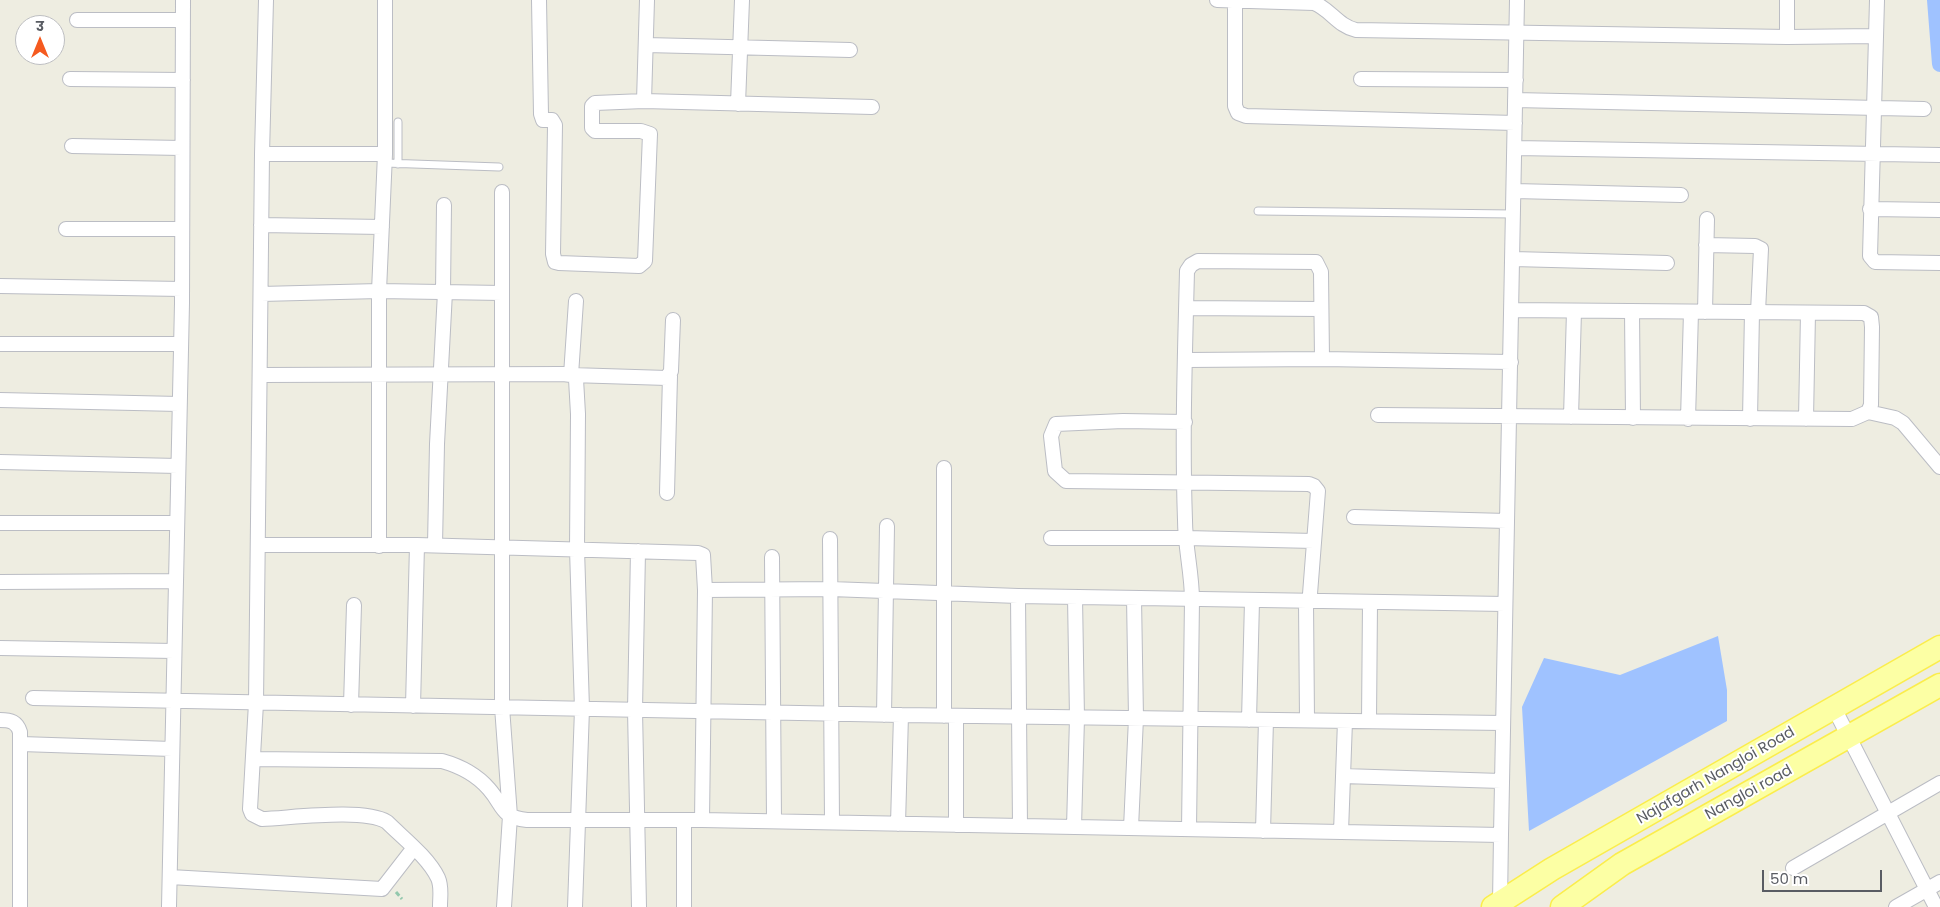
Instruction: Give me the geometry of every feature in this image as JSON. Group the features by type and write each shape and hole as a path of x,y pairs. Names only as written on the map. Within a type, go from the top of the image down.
{"main road":[{"name":"Najafgarh Nangloi Road","path":"1498,906 1552,869 1940,647"},
{"name":"Nangloi road","path":"1562,907 1622,864 1940,685"}],"street":[{"path":"170,907 182,289 183,0"},
{"path":"266,0 262,154 256,703 250,809 256,818 373,816 387,822 437,877 440,885 440,906"},
{"path":"379,546 379,291 382,227 389,160 386,0"},
{"path":"539,0 541,114 543,120 552,120 555,125 553,254 555,262 639,266 645,261 650,134 641,131 594,131 591,114 595,103 644,101 872,107"},
{"path":"644,101 648,0"},
{"path":"738,104 742,0"},
{"path":"1217,0 1314,3 1322,6 1341,24 1356,30 1787,37 1876,36"},
{"path":"1235,0 1234,106 1238,113 1246,116 1347,120 1515,123"},
{"path":"1498,906 1510,416 1517,0"},
{"path":"1786,0 1787,37"},
{"path":"1877,0 1870,209 1872,260 1875,262 1940,263"},
{"path":"77,20 183,20"},
{"path":"646,45 850,50"},
{"path":"70,79 183,80"},
{"path":"1361,79 1516,80"},
{"path":"1515,100 1924,109"},
{"path":"72,146 182,148"},
{"path":"1515,148 1940,155"},
{"path":"262,154 389,160"},
{"path":"502,192 503,374 500,547 502,707 510,816 504,907"},
{"path":"1514,192 1681,195"},
{"path":"435,545 444,292 444,205"},
{"path":"1870,209 1940,210"},
{"path":"1688,419 1707,219"},
{"path":"261,225 382,227"},
{"path":"66,229 182,229"},
{"path":"1706,245 1755,246 1761,249 1755,312 1750,419"},
{"path":"1513,260 1667,264"},
{"path":"1189,829 1192,719 1192,600 1186,538 1184,483 1186,308 1188,272 1191,265 1198,261 1312,261 1320,268 1322,359"},
{"path":"0,286 182,289"},
{"path":"261,294 379,291 502,293"},
{"path":"571,375 576,301"},
{"path":"1186,308 1322,309"},
{"path":"1512,310 1864,313 1871,317 1871,405 1868,412"},
{"path":"1571,416 1574,311"},
{"path":"1632,311 1633,418"},
{"path":"1806,419 1808,313"},
{"path":"667,493 673,320"},
{"path":"0,344 181,344"},
{"path":"1186,360 1322,359 1511,362"},
{"path":"261,375 503,374 663,378 670,376"},
{"path":"571,375 576,379 578,414 577,549 582,709 575,907"},
{"path":"0,400 179,404"},
{"path":"1378,415 1852,419 1868,412 1895,418 1903,423 1940,468"},
{"path":"1185,422 1056,424 1052,429 1051,436 1055,472 1059,477 1066,480 1309,484 1314,486 1318,491 1308,598 1307,720"},
{"path":"0,462 178,466"},
{"path":"944,468 944,593 956,825"},
{"path":"1354,517 1507,521"},
{"path":"0,523 176,523"},
{"path":"884,715 886,526"},
{"path":"1051,538 1186,538 1314,541"},
{"path":"830,539 832,822"},
{"path":"258,544 435,545 698,553 703,556 705,590 702,820"},
{"path":"413,706 417,545"},
{"path":"638,551 635,710 638,907"},
{"path":"772,557 774,821"},
{"path":"0,582 175,581"},
{"path":"705,590 886,591 1252,601 1308,598 1370,603 1505,604"},
{"path":"1018,596 1020,826"},
{"path":"1074,827 1077,718 1075,597"},
{"path":"1131,828 1136,718 1134,598"},
{"path":"1249,720 1252,601"},
{"path":"1369,721 1370,603"},
{"path":"351,705 354,605"},
{"path":"0,648 174,650"},
{"path":"33,698 884,715 1503,723"},
{"path":"1834,708 1936,907"},
{"path":"898,824 901,715"},
{"path":"0,720 8,720 18,726 21,744 20,907"},
{"path":"1263,831 1266,720"},
{"path":"1341,832 1345,721"},
{"path":"21,744 172,749"},
{"path":"253,759 423,760 447,762 466,770 478,778 490,790 503,811 510,816 527,820 774,821 1500,835"},
{"path":"1343,776 1502,781"},
{"path":"1793,868 1888,811 1940,783"},
{"path":"684,820 684,907"},
{"path":"170,877 382,889 413,849"},
{"path":"1896,907 1940,882"}],"lane":[{"path":"398,122 389,160 499,167"},
{"path":"1258,211 1513,214"}],"water":[{"path":"1718,636 1727,690 1727,721 1529,831 1522,707 1544,658 1620,675"}],"waterway":[{"path":"1935,0 1940,64"}]}
